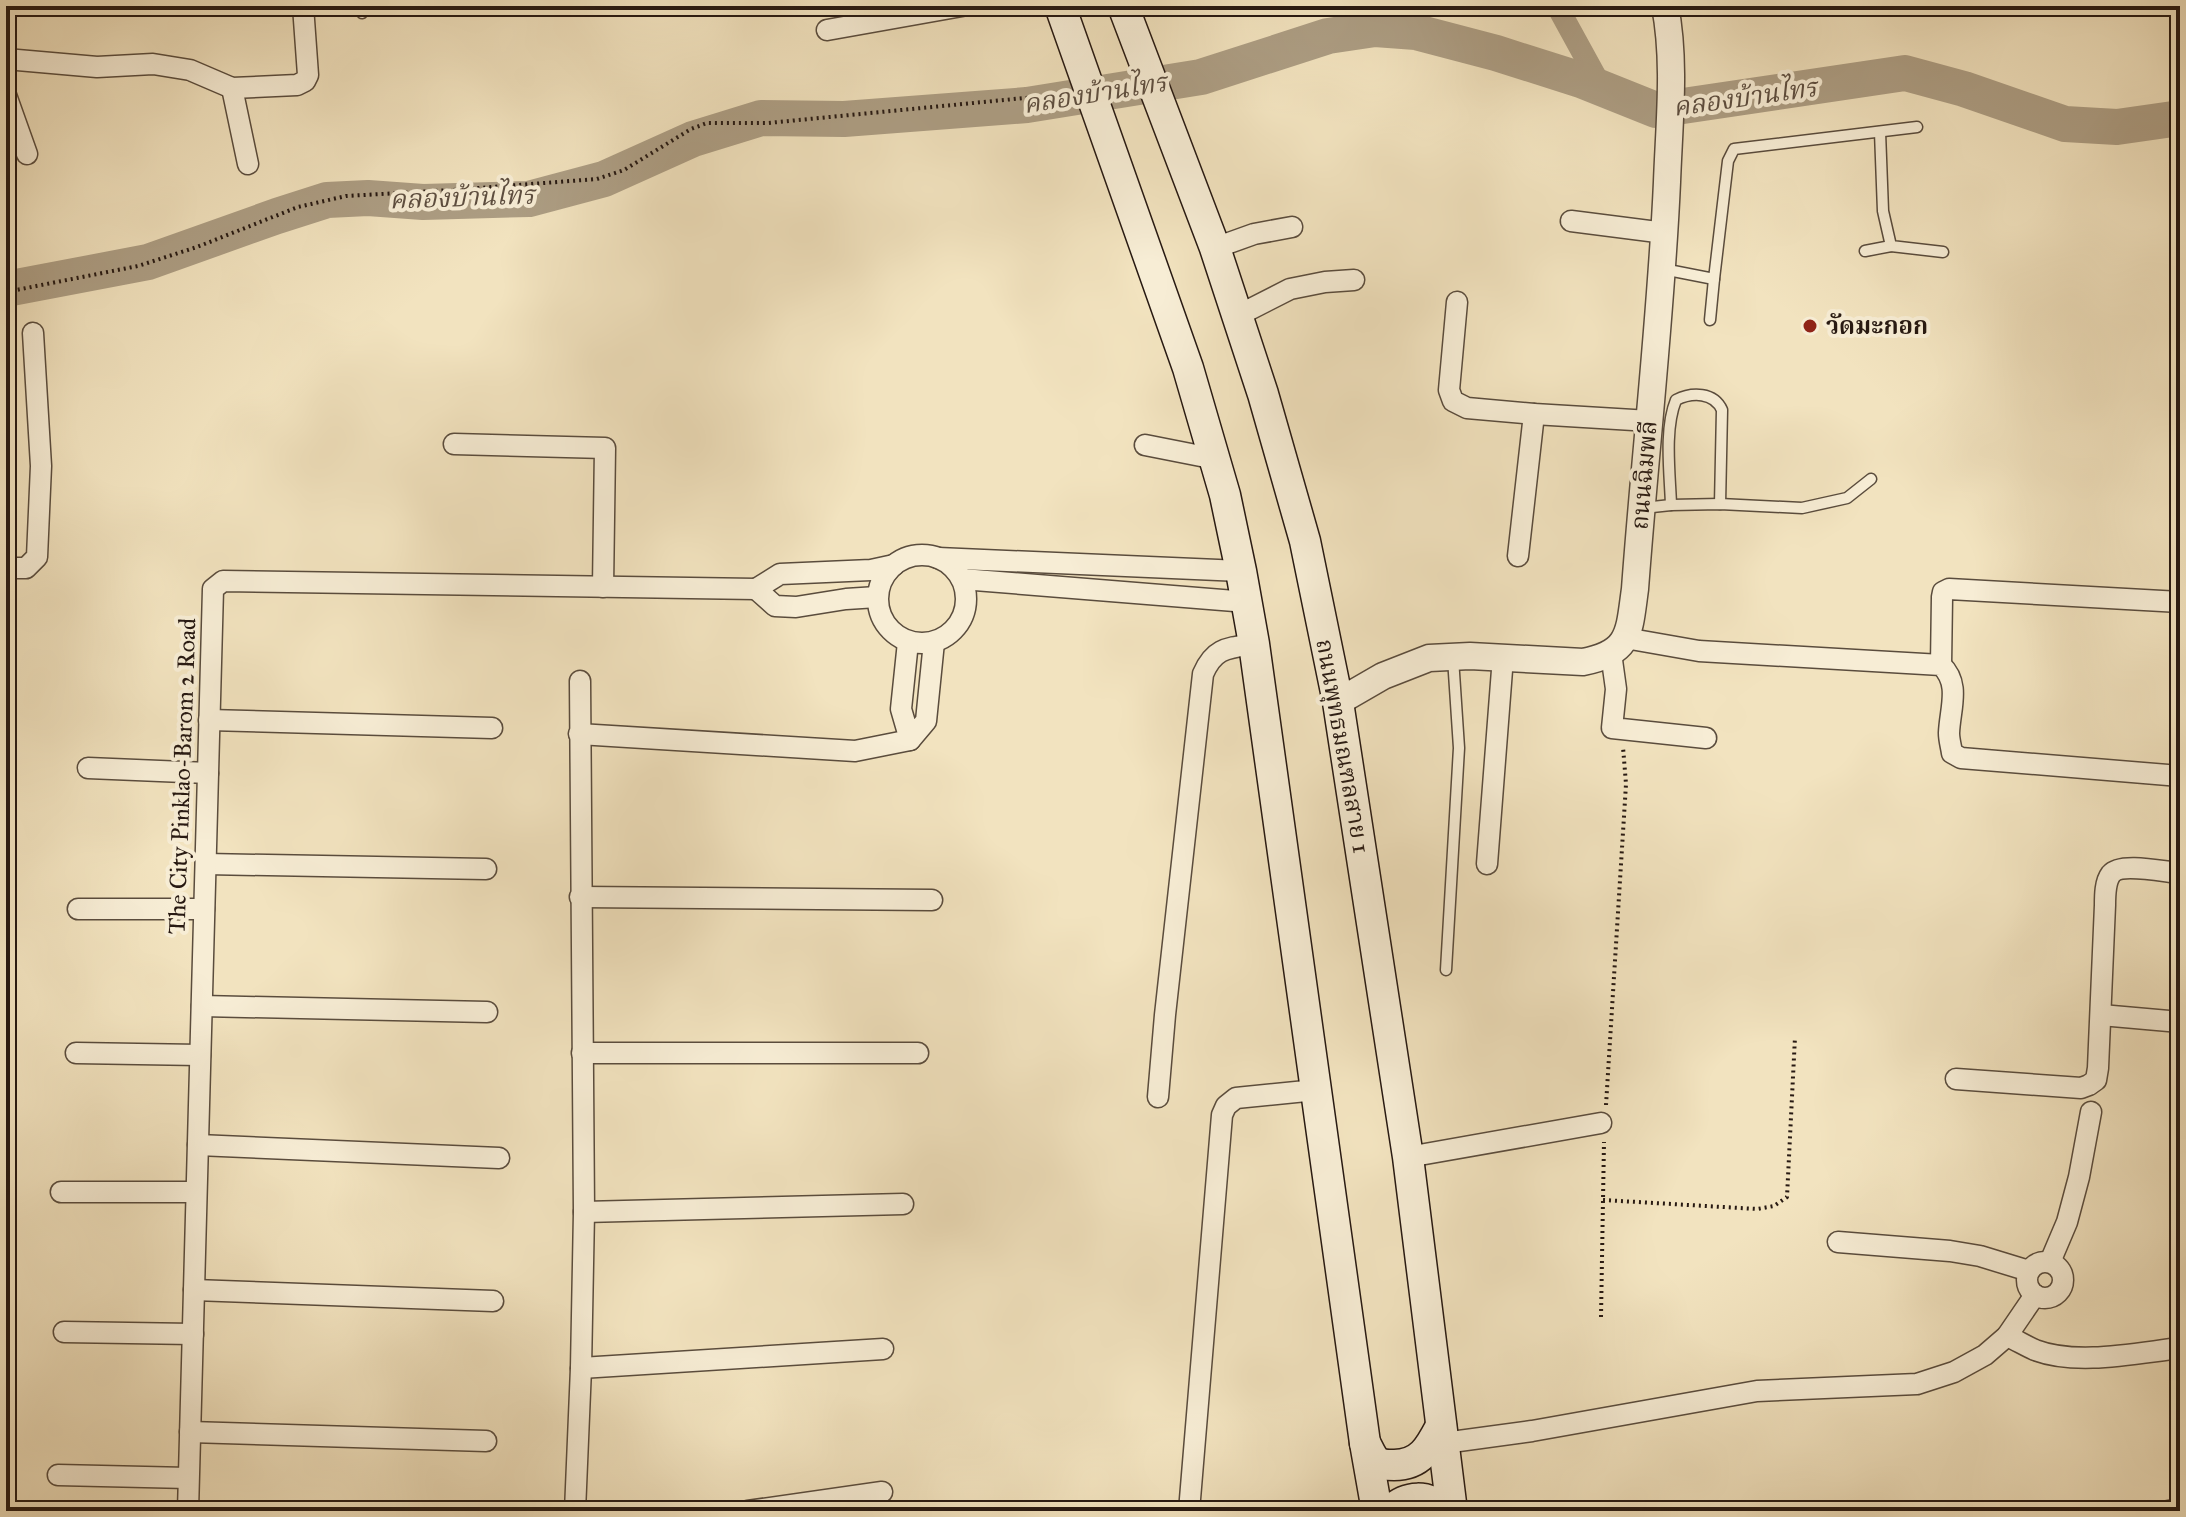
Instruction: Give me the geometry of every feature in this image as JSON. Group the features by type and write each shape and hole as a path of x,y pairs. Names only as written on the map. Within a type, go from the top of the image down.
{"main road":[{"path":"1060,6 1188,368 1216,459 1241,571 1254,644 1377,1511"},
{"name":"ถนนพุทธมณฑลสาย 1","path":"1123,6 1215,248 1263,394 1305,541 1338,702 1408,1157 1452,1511"},
{"path":"1365,1443 1383,1465 1409,1464 1420,1458 1443,1434"},
{"path":"1390,1511 1401,1502 1415,1498 1426,1498 1444,1511"}],"street":[{"path":"6,59 97,67 153,64 190,70 232,88 297,85 305,81 308,75 303,6"},
{"path":"827,30 962,6"},
{"name":"ถนนฉิมพลี","path":"1618,645 1630,624 1635,589 1663,269 1669,123 1667,19"},
{"path":"232,88 248,164"},
{"path":"6,95 27,154"},
{"path":"1571,221 1665,233"},
{"path":"1215,248 1254,234 1292,227"},
{"path":"1237,316 1290,289 1354,280"},
{"path":"1457,302 1449,390 1453,401 1467,408 1650,421"},
{"path":"6,568 26,568 37,557 41,466 33,333"},
{"path":"1518,556 1534,414"},
{"path":"454,444 605,448 603,587"},
{"path":"1145,445 1216,459"},
{"path":"877,597 796,607 775,606 756,589 780,574 871,570 894,565 915,555 1241,571"},
{"path":"894,565 880,585 877,597 879,611 895,635 908,642 924,644 951,634 961,622 966,608 967,593 962,579 948,563 938,558"},
{"path":"962,579 1247,602"},
{"name":"The City Pinklao-Barom 2 Road","path":"188,1511 213,589 223,581 756,589"},
{"path":"1941,665 1942,597 1943,592 1949,589 2180,602"},
{"path":"908,642 901,709 910,740"},
{"path":"579,734 855,751 910,740 926,721 934,642"},
{"path":"1158,1097 1203,674 1210,658 1218,652 1254,644"},
{"path":"1338,702 1360,688 1429,658 1503,657 1583,662 1598,659 1618,645 1941,665 1954,685 1949,736 1952,753 1961,758 2180,776"},
{"path":"1618,645 1612,728 1706,738"},
{"path":"1487,864 1503,657"},
{"path":"575,1511 584,1212 580,681"},
{"path":"209,720 492,728"},
{"path":"88,768 208,773"},
{"path":"206,864 486,869"},
{"path":"1956,1079 2081,1088 2096,1080 2106,884 2116,870 2128,868 2180,873"},
{"path":"580,897 932,900"},
{"path":"78,909 204,909"},
{"path":"202,1006 487,1012"},
{"path":"2101,1015 2180,1022"},
{"path":"76,1053 200,1055"},
{"path":"582,1053 918,1053"},
{"path":"1189,1511 1222,1115 1226,1106 1236,1098 1316,1090"},
{"path":"2050,1262 2067,1222 2091,1112"},
{"path":"1408,1157 1604,1125"},
{"path":"198,1145 499,1158"},
{"path":"61,1192 196,1192"},
{"path":"584,1212 903,1204"},
{"path":"1838,1242 1950,1251 1980,1256 2029,1271"},
{"path":"2041,1262 2057,1265 2064,1279 2062,1287 2051,1297 2035,1295 2026,1280 2029,1271 2041,1262"},
{"path":"194,1290 493,1301"},
{"path":"1443,1434 1532,1431 1757,1391 1917,1384 1954,1372 1985,1355 2007,1336 2035,1295"},
{"path":"64,1332 193,1334"},
{"path":"2007,1336 2036,1350 2057,1355 2087,1357 2180,1348"},
{"path":"581,1368 883,1349"},
{"path":"190,1432 486,1441"},
{"path":"58,1475 188,1478"},
{"path":"748,1511 882,1492"},
{"path":"2168,1511 2180,1509"}],"lane":[{"path":"1710,320 1728,161 1734,149 1917,127"},
{"path":"1880,132 1883,211 1891,246"},
{"path":"1865,251 1891,246 1943,252"},
{"path":"1663,269 1714,279"},
{"path":"1671,505 1670,432 1673,406 1676,400 1684,396 1712,396 1722,410 1720,504"},
{"path":"1641,509 1720,504 1802,508 1847,498 1871,479"},
{"path":"1446,970 1459,748 1453,656"}],"path":[{"path":"6,292 138,266 197,247 298,207 346,196 597,179 624,170 691,129 707,123 768,123 1045,96"},
{"path":"1601,1317 1604,1125 1626,784 1623,745 1612,728"},
{"path":"1603,1200 1757,1209 1774,1206 1787,1197 1795,1037"}],"waterway":[{"path":"1557,6 1602,88"},
{"name":"คลองบ้านไทร","path":"6,289 148,262 327,200 368,198 423,202 529,199 604,179 693,139 761,118 844,119 1027,105 1201,77 1328,36 1375,29 1416,32 1496,53 1581,80 1656,110 1905,73 1964,89 2065,124 2117,127 2180,118"}],"place":[{"name":"วัดมะกอก","path":"1810,326"}]}
